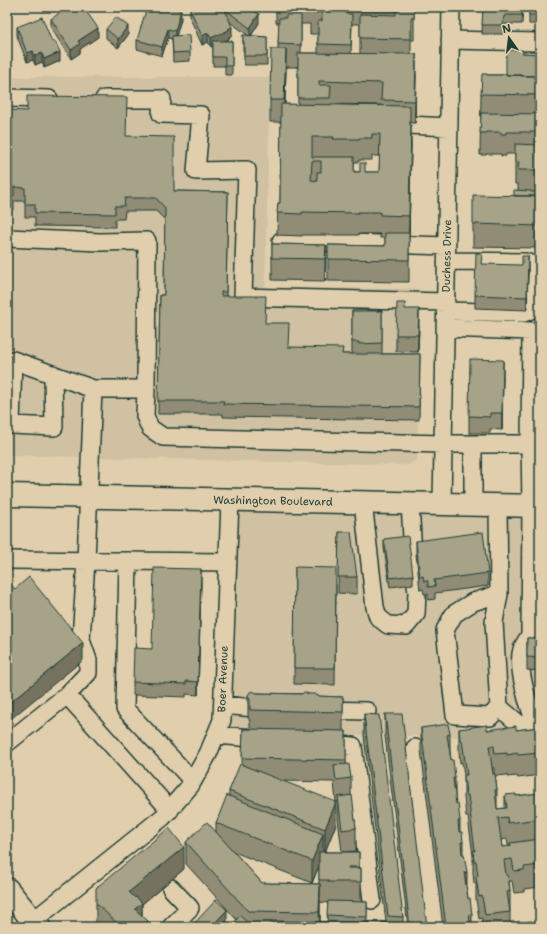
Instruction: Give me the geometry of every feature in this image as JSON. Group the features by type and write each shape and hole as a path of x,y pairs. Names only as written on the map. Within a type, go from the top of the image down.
{"main road":[{"name":"Washington Boulevard","path":"7,495 536,506"},
{"path":"7,889 36,924"}],"street":[{"name":"Duchess Drive","path":"442,504 451,7"},
{"path":"450,40 540,42"},
{"path":"292,75 291,121 314,121"},
{"path":"7,98 61,99"},
{"path":"92,99 162,99 161,114 201,115 196,171 247,170 243,297 446,314 524,312 530,311 536,304 537,268 525,262 447,254 281,241"},
{"path":"369,123 449,127"},
{"path":"7,238 100,242 147,241 145,416 150,428 163,438 443,444 535,444"},
{"path":"446,314 531,331 536,506 535,635 522,650 520,661 526,696 532,714 540,719 529,725 519,724 498,707"},
{"path":"53,374 54,427 11,425 10,358 53,374 93,389 146,389"},
{"path":"7,743 67,695 88,673 88,660 81,640 86,561 93,389"},
{"path":"473,444 473,505"},
{"name":"Boer Avenue","path":"36,924 163,817 190,786 208,754 222,720 230,500"},
{"path":"363,502 375,607 378,617 388,625 406,626 416,614 417,599 410,503"},
{"path":"498,505 499,594 494,622 498,707 490,716 455,715 445,630 454,614 473,602 499,594"},
{"path":"8,561 228,562"},
{"path":"128,561 125,709 193,781"},
{"path":"67,695 170,810"},
{"path":"223,704 254,708 284,709"},
{"path":"307,709 367,710"},
{"path":"216,735 284,741"},
{"path":"307,743 354,746 372,900"},
{"path":"415,748 435,927"},
{"path":"171,888 190,908 171,927"}],"shaded area":[{"path":"7,77 270,77 265,287 420,289 417,460 408,465 7,455"},
{"path":"236,507 540,513 540,738 225,733 234,680"}],"building":[{"path":"68,7 70,10 75,7 83,7 98,28 78,41 80,44 71,50 51,19"},
{"path":"147,7 172,7 181,10 175,31 168,29 162,47 137,40"},
{"path":"195,7 224,7 232,27 228,29 229,30 211,38 208,33 202,36 190,9"},
{"path":"228,7 248,7 259,14 250,28 226,10"},
{"path":"310,7 343,7 343,11 346,11 346,14 352,14 351,45 318,44 318,21 322,21 322,12 310,12"},
{"path":"396,7 414,7 414,18 411,18 411,39 360,38 360,14 396,15"},
{"path":"483,7 522,7 522,15 505,15 503,25 482,25"},
{"path":"529,7 540,7 540,15 529,15"},
{"path":"286,15 301,15 301,45 278,44 279,18 286,18"},
{"path":"42,17 52,42 55,41 60,52 44,59 42,53 35,56 33,51 27,53 17,27"},
{"path":"116,17 128,26 118,39 106,29"},
{"path":"189,35 190,52 173,53 172,36"},
{"path":"243,35 267,37 267,56 244,56"},
{"path":"213,41 232,41 232,66 225,66 225,57 213,57"},
{"path":"271,49 286,49 284,100 270,100"},
{"path":"506,50 522,50 522,53 540,54 540,75 507,75"},
{"path":"298,53 416,54 415,101 381,100 382,83 319,81 319,85 331,85 330,98 298,98"},
{"path":"482,74 540,75 540,95 481,94"},
{"path":"27,96 127,97 126,136 174,137 174,191 228,192 226,292 221,292 221,296 266,296 265,323 289,323 288,347 343,348 342,354 420,354 419,407 223,404 224,401 158,401 160,295 164,295 165,208 156,198 125,198 124,206 115,206 115,214 35,213 35,204 25,204 25,188 14,187 14,196 7,196 7,110 27,111"},
{"path":"281,104 410,106 409,216 380,215 380,212 302,212 302,214 277,213 278,203 280,203","holes":["372,134 380,134 379,172 365,172 365,163 360,163 360,172 354,172 354,157 312,157 312,137 359,139 372,138","312,161 321,161 321,172 317,172 317,181 311,180"]},
{"path":"481,113 540,114 540,134 538,134 538,132 506,132 506,134 501,134 501,132 480,133"},
{"path":"515,144 540,145 540,170 518,170 519,162 515,162"},
{"path":"514,190 540,192 540,196 514,196"},
{"path":"473,195 540,196 540,226 473,224"},
{"path":"385,233 409,233 409,260 328,259 328,245 385,246"},
{"path":"272,244 326,245 325,259 272,258"},
{"path":"476,253 482,253 481,264 522,265 522,256 528,256 527,297 475,295"},
{"path":"397,303 405,303 405,309 419,309 418,335 396,335"},
{"path":"352,311 382,311 382,343 359,344 359,342 352,342"},
{"path":"470,359 503,360 502,413 490,413 490,417 469,416"},
{"path":"339,532 351,532 357,577 338,577"},
{"path":"483,532 488,573 434,580 435,586 428,587 428,581 424,581 423,576 420,577 416,541"},
{"path":"408,536 413,575 390,578 384,539"},
{"path":"295,567 336,568 335,668 294,668"},
{"path":"154,568 201,569 198,682 186,681 186,684 133,682 134,648 152,649"},
{"path":"29,577 83,643 7,705 7,586 10,584 15,589"},
{"path":"540,580 540,603 537,600 537,583"},
{"path":"527,638 540,638 540,658 527,657"},
{"path":"253,691 256,693 302,694 305,692 308,694 316,694 316,696 343,697 343,712 250,710 250,700 248,695"},
{"path":"364,714 379,715 403,917 388,916"},
{"path":"385,714 402,714 427,927 410,927"},
{"path":"448,724 450,734 447,735 451,760 453,760 455,778 453,778 456,804 458,803 460,821 458,821 459,832 462,832 462,854 464,854 467,872 464,872 472,915 469,915 471,927 446,927 421,728"},
{"path":"487,725 487,730 516,726 516,730 540,727 540,753 518,755 517,753 507,755 507,753 495,754 494,746 489,746 497,789 495,790 497,809 507,808 505,795 516,794 516,796 540,793 540,819 508,823 507,817 498,818 502,847 511,846 510,843 540,839 540,865 524,867 524,870 514,871 512,859 504,860 510,891 507,892 510,912 485,915 482,896 479,897 476,877 478,876 476,861 474,861 473,851 475,851 464,775 467,775 459,729"},
{"path":"243,729 346,731 346,760 242,758"},
{"path":"240,764 336,802 325,829 229,791"},
{"path":"349,764 351,778 336,780 334,765"},
{"path":"227,795 323,834 312,861 216,823"},
{"path":"352,795 356,828 342,830 338,797"},
{"path":"207,822 262,883 320,884 319,912 248,911 186,842"},
{"path":"169,828 184,847 129,892 142,903 135,909 148,921 145,924 148,927 121,927 96,903 96,888"},
{"path":"319,852 359,852 359,867 348,868 361,868 361,882 328,882 328,880 319,880"},
{"path":"216,900 227,910 211,927 191,927"},
{"path":"328,901 367,902 367,917 327,915"},
{"path":"240,916 249,924 246,927 230,927"},
{"path":"271,921 403,923 403,927 271,927"},
{"path":"532,921 532,923 540,922 540,927 498,927 512,925 512,923"}]}
